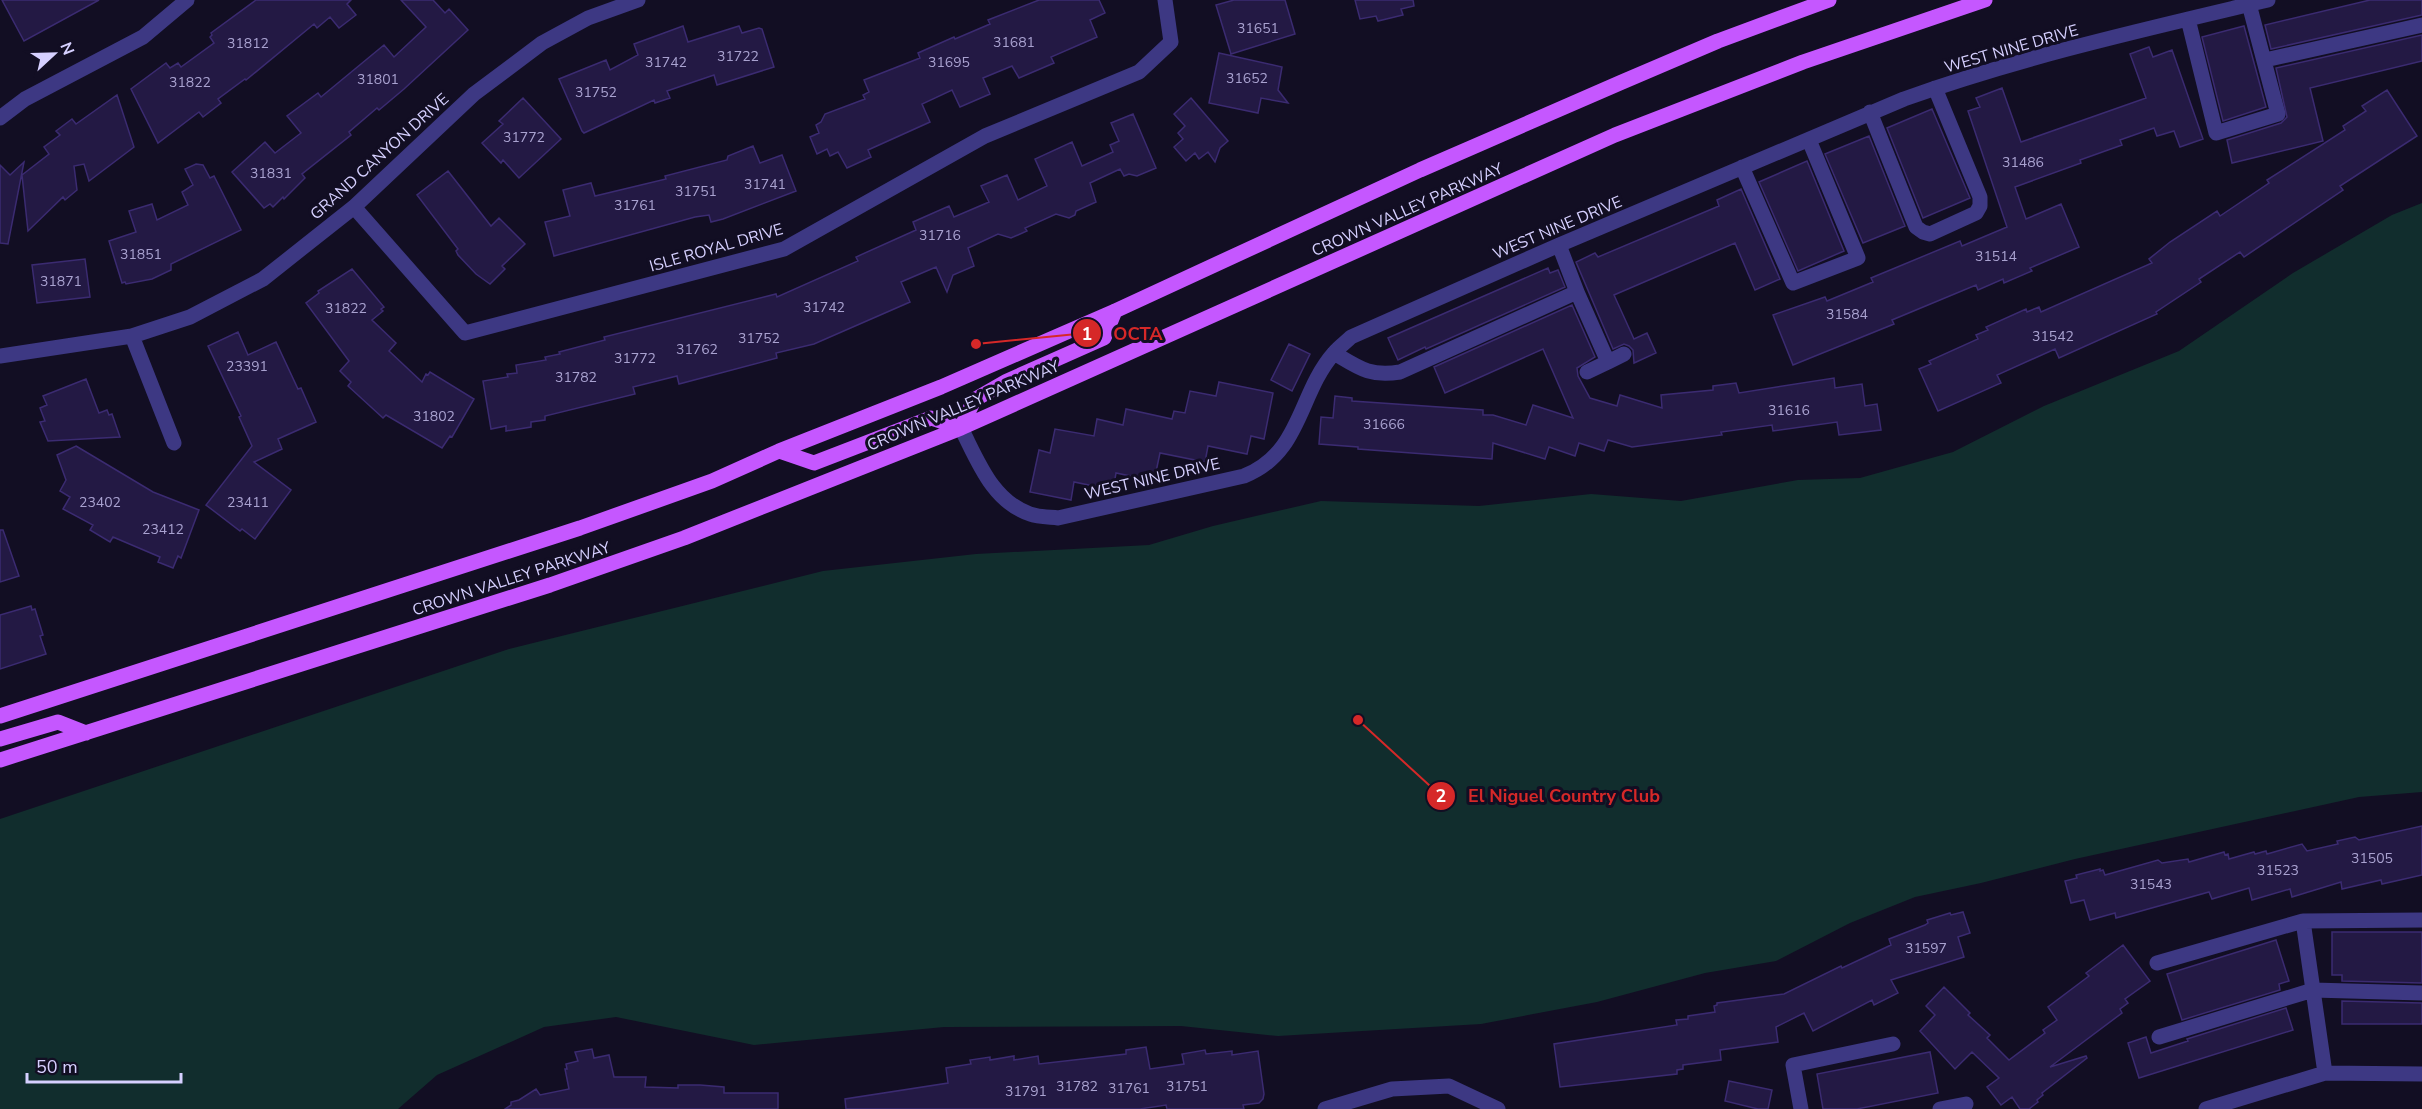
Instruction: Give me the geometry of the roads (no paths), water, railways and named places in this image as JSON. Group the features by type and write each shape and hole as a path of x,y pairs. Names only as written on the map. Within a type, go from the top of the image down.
{"main road":[{"name":"CROWN VALLEY PARKWAY","path":"0,716 580,528 712,481 779,451 941,387 1115,311 1410,175 1622,82 1718,41 1829,0"},
{"name":"CROWN VALLEY PARKWAY","path":"0,760 616,563 815,487 961,428 1615,135 1793,66 1985,0"},
{"path":"779,451 814,463 931,418 961,428 974,400 1007,381 1104,338 1115,311"},
{"path":"0,739 58,722 86,733"}],"street":[{"path":"0,118 25,99 143,37 188,0"},
{"name":"GRAND CANYON DRIVE","path":"0,356 132,336 190,317 263,279 354,207 474,94 542,43 588,18 638,0"},
{"name":"ISLE ROYAL DRIVE","path":"354,207 465,333 784,249 986,136 1139,72 1171,42 1165,0"},
{"name":"WEST NINE DRIVE","path":"961,428 988,480 1008,504 1031,515 1058,518 1245,476 1260,470 1275,458 1288,442 1323,370 1334,353 1351,337 1870,112 1935,88 2122,35 2268,0"},
{"path":"2188,19 2216,133 2278,114 2249,4"},
{"path":"2265,60 2422,25"},
{"path":"1870,112 1917,227 1930,234 1976,213 1980,206 1980,197 1935,88"},
{"path":"1742,167 1793,284 1858,258 1809,140"},
{"path":"1559,245 1608,362"},
{"path":"1334,353 1367,372 1383,375 1400,372 1577,292"},
{"path":"132,336 174,442"},
{"path":"1587,372 1624,354"},
{"path":"2157,963 2303,921 2422,920"},
{"path":"2303,921 2325,1073"},
{"path":"2159,1037 2313,990 2422,993"},
{"path":"1801,1109 1793,1065 1893,1044"},
{"path":"2206,1109 2325,1073 2422,1074"},
{"path":"1324,1109 1392,1089 1449,1086 1498,1109"},
{"path":"1940,1109 1966,1104"}],"place":[{"name":"OCTA","path":"976,344"},
{"name":"El Niguel Country Club","path":"1358,720"}]}
